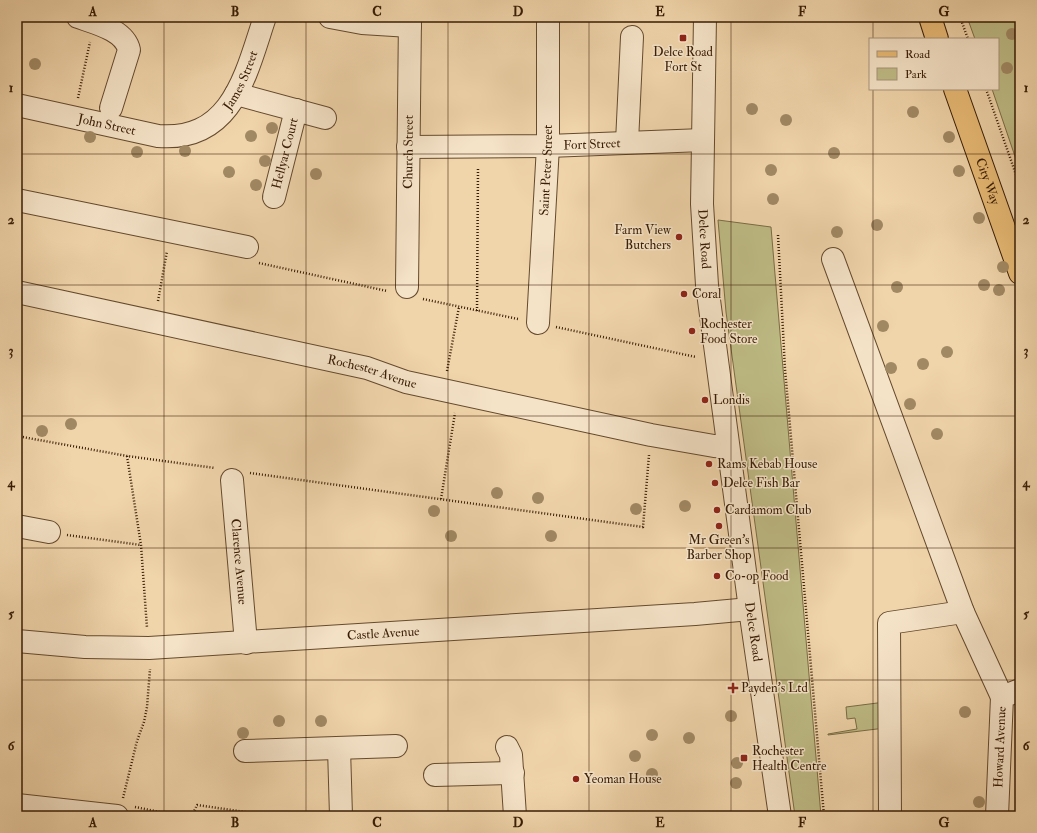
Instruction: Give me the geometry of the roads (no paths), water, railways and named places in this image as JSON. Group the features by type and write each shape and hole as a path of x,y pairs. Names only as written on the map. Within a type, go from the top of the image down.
{"main road":[{"path":"930,17 938,38"},
{"name":"City Way","path":"955,90 1020,273"}],"street":[{"name":"James Street","path":"198,132 220,117 236,94 265,17"},
{"path":"330,17 362,23 410,21"},
{"name":"Saint Peter Street","path":"548,17 548,146 551,324"},
{"name":"Delce Road","path":"705,17 702,220 707,285 750,609 780,816"},
{"path":"85,20 121,37 129,48 111,108"},
{"name":"Church Street","path":"406,293 410,21"},
{"path":"627,142 632,37"},
{"name":"Hellyar Court","path":"236,94 325,118"},
{"name":"John Street","path":"17,106 158,136 174,136 198,132"},
{"name":"Hellyar Court","path":"274,197 296,110"},
{"name":"Fort Street","path":"408,147 548,146 703,140"},
{"path":"17,200 247,247"},
{"path":"833,259 963,612 1011,693"},
{"name":"Rochester Avenue","path":"17,292 367,368 403,381 651,435 719,447 728,447"},
{"name":"Clarence Avenue","path":"230,473 246,643"},
{"path":"17,526 49,532"},
{"name":"Castle Avenue","path":"17,641 91,648 149,648 695,614 750,609"},
{"path":"890,816 889,623 963,612"},
{"name":"Howard Avenue","path":"996,816 1011,693"},
{"path":"245,751 396,746"},
{"path":"507,747 511,754 515,816"},
{"path":"339,748 341,816"},
{"path":"435,775 513,773"},
{"path":"17,805 119,810"}],"place":[{"name":"Delce Road Fort St","path":"683,38"},
{"name":"Farm View Butchers","path":"679,237"},
{"name":"Coral","path":"684,294"},
{"name":"Rochester Food Store","path":"692,331"},
{"name":"Londis","path":"705,400"},
{"name":"Rams Kebab House","path":"709,464"},
{"name":"Delce Fish Bar","path":"715,483"},
{"name":"Cardamom Club","path":"717,510"},
{"name":"Mr Green's Barber Shop","path":"719,526"},
{"name":"Co-op Food","path":"717,576"},
{"name":"Payden's Ltd","path":"733,688"},
{"name":"Rochester Health Centre","path":"744,758"},
{"name":"Yeoman House","path":"576,779"}]}
